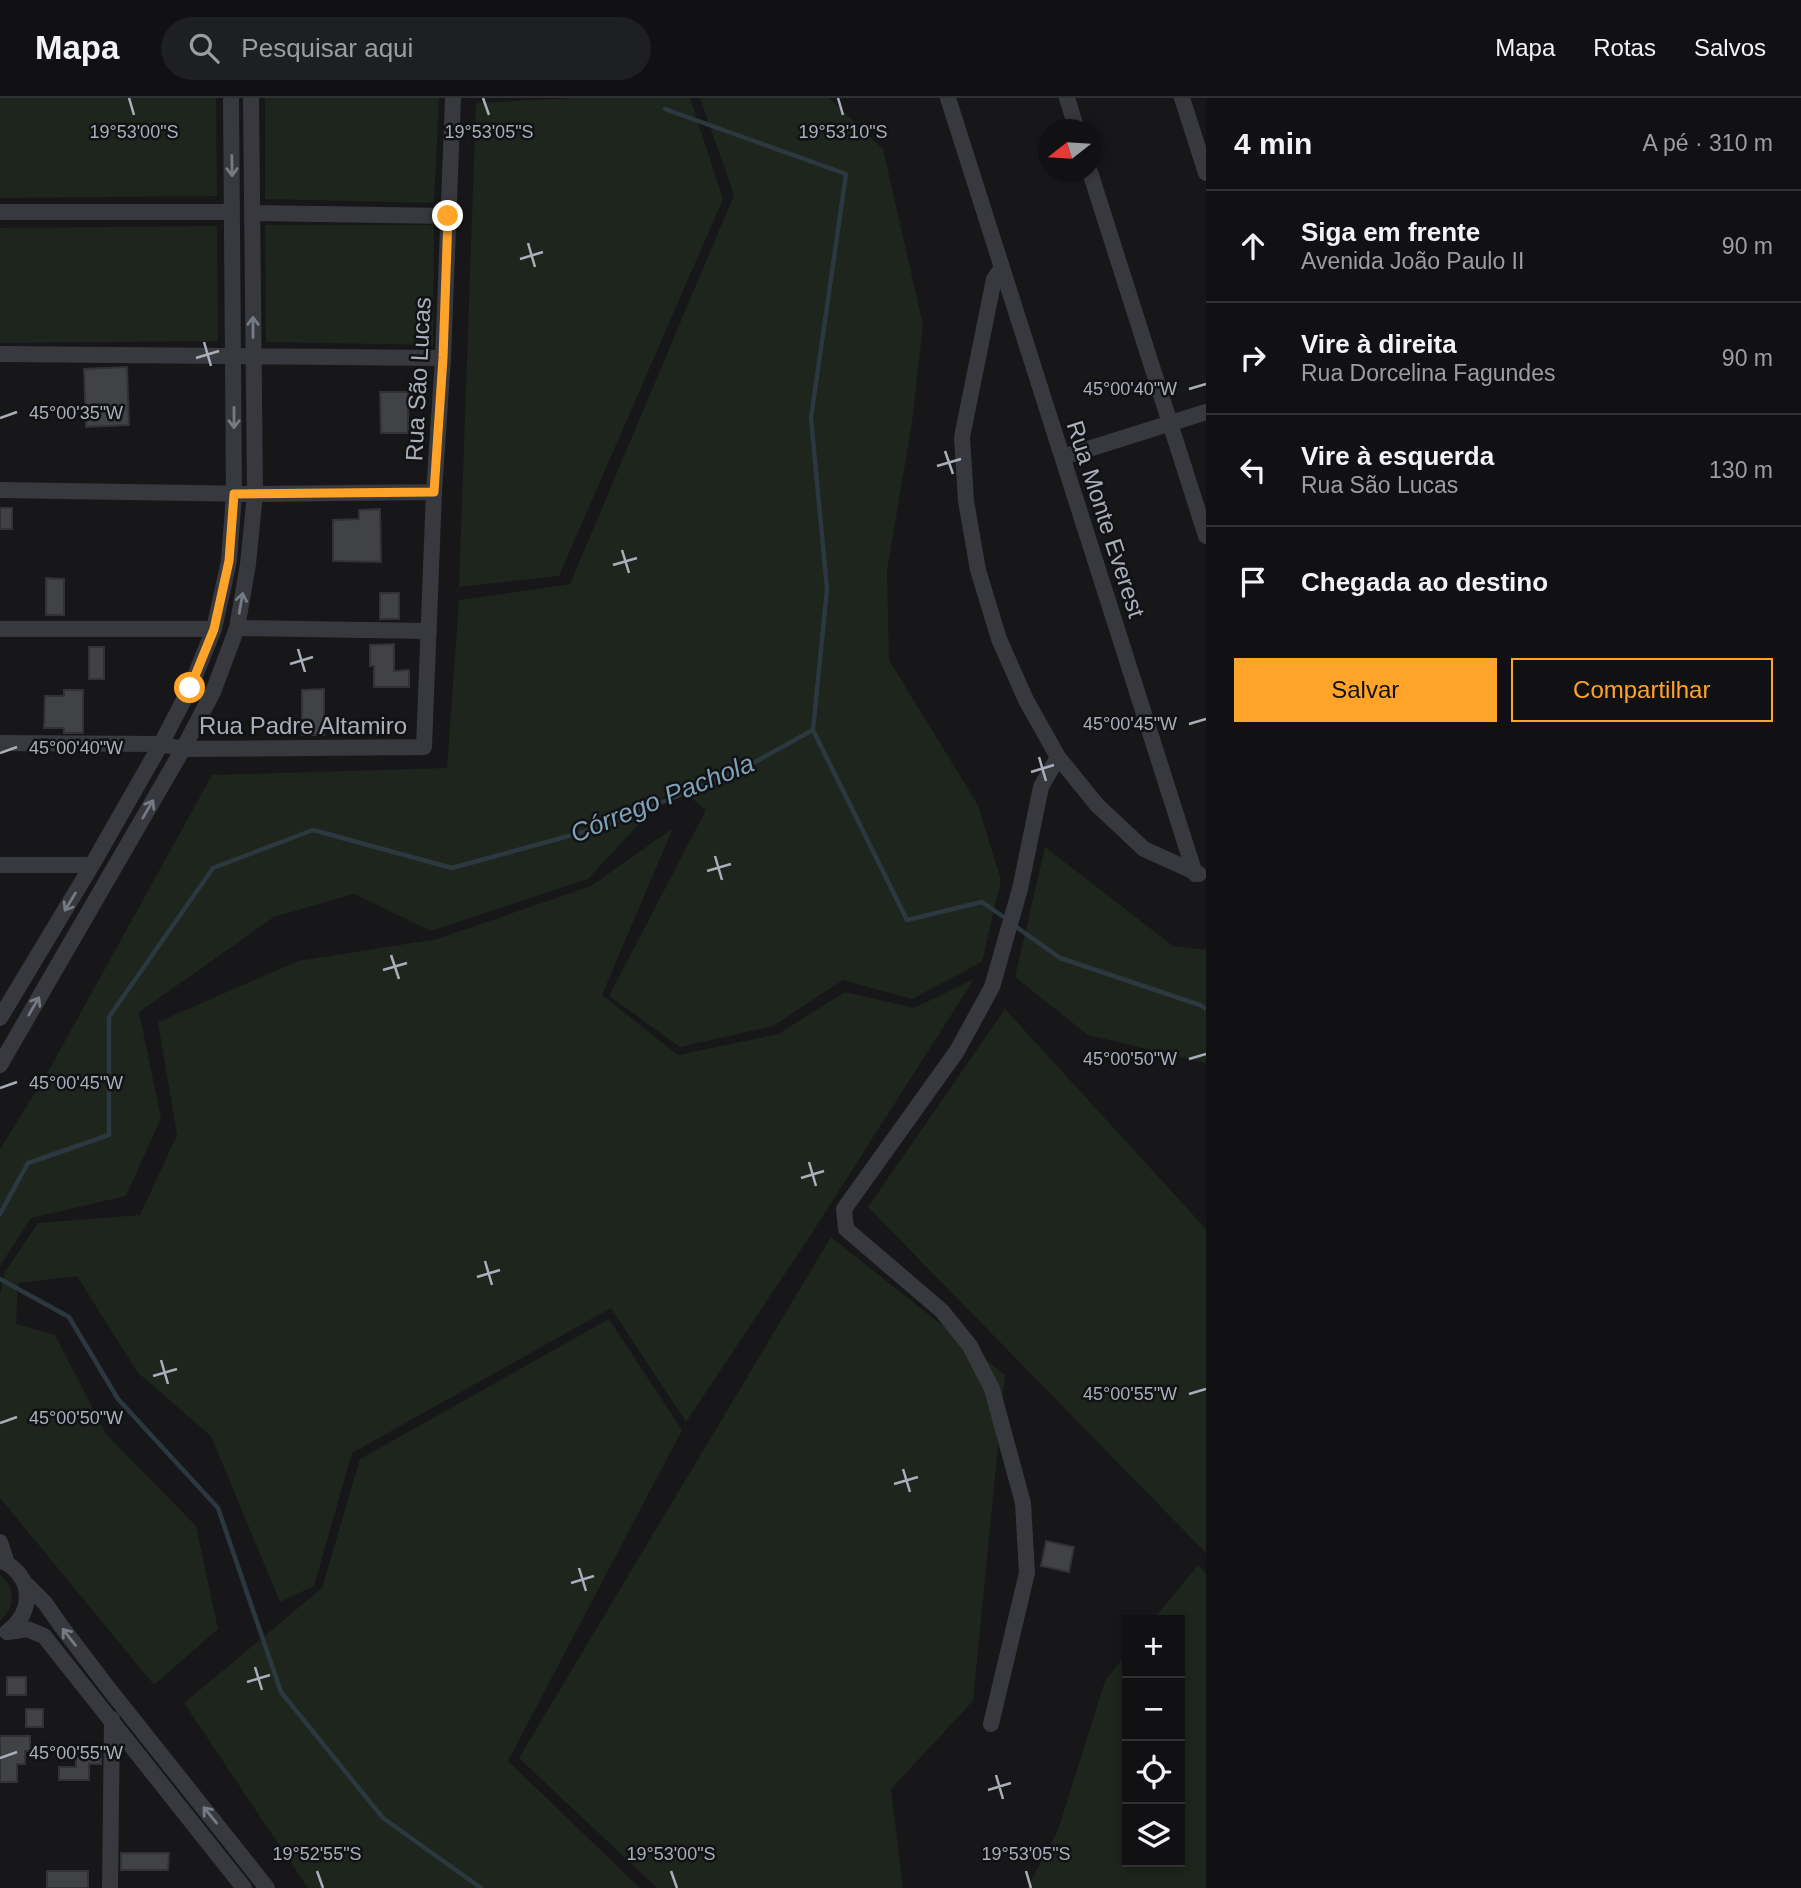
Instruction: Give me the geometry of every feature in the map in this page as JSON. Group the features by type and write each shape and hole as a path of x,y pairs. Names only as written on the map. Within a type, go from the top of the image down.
{"street":[{"path":"2,1011 92,865 161,744 190,688 214,629 229,561 234,494 231,98"},
{"path":"0,1065 183,749 213,692 237,628 248,564 254,494 251,98"},
{"name":"Rua São Lucas","path":"424,747 453,98"},
{"name":"Rua Monte Everest","path":"948,98 1201,875"},
{"path":"1067,98 1074,119"},
{"path":"1182,98 1206,173"},
{"path":"1093,182 1206,536"},
{"path":"0,212 232,212"},
{"path":"253,212 448,216"},
{"path":"1002,268 994,279 962,437 966,501 978,570 999,639 1026,701 1058,757 1097,805 1144,849 1201,875"},
{"path":"0,354 443,358"},
{"path":"1063,457 1206,412"},
{"path":"0,490 234,494 434,492"},
{"path":"237,628 429,631"},
{"path":"0,629 214,629"},
{"path":"0,743 161,744"},
{"name":"Rua Padre Altamiro","path":"161,744 183,749 424,747"},
{"path":"991,1724 1027,1573 1023,1503 992,1389 970,1346 942,1311 846,1229 844,1209 957,1051 992,986 1020,889 1041,787 1058,757"},
{"path":"0,865 92,865"},
{"path":"0,1542 4,1561 13,1567 45,1602 109,1689 267,1888"},
{"path":"4,1633 19,1622 23,1615 27,1601 27,1585"},
{"path":"4,1633 27,1629 44,1636 244,1888"},
{"path":"109,1689 112,1721 110,1888"},
{"path":"229,1888 231,1842"}],"shaded area":[{"path":"0,98 216,98 217,196 0,198"},
{"path":"265,98 439,98 434,203 265,199"},
{"path":"574,98 690,98 723,199 559,576 459,587 476,103"},
{"path":"700,98 829,98 883,149 923,325 912,423 887,571 889,660 978,805 1001,880 982,962 912,999 843,980 773,1026 680,1047 609,996 706,810 675,785 588,879 431,931 354,894 274,917 139,1012 161,1118 126,1196 31,1218 0,1266 0,1149 49,1070 212,775 447,768 459,600 570,584 734,195"},
{"path":"265,225 434,225 433,345 266,342"},
{"path":"217,226 218,341 0,343 0,228"},
{"path":"673,828 602,995 678,1055 778,1034 845,992 914,1008 974,979 814,1230 686,1422 611,1308 352,1453 314,1586 280,1602 211,1436 138,1373 77,1276 18,1283 16,1324 55,1335 106,1434 196,1526 218,1629 154,1685 0,1498 0,1294 5,1272 38,1223 140,1215 177,1135 158,1022 298,961 437,939 591,886"},
{"path":"1045,847 1173,946 1206,950 1206,1063 1088,1035 1015,977"},
{"path":"1005,1009 1206,1229 1206,1553 868,1207"},
{"path":"831,1237 1005,1375 973,1701 891,1789 903,1888 657,1888 519,1758"},
{"path":"609,1319 682,1430 508,1761 640,1888 308,1888 184,1703 322,1588 360,1459"},
{"path":"1198,1565 1206,1574 1206,1888 1027,1888 1058,1830 1105,1681 1122,1659 1122,1867 1185,1867 1185,1615 1157,1615"},
{"path":"0,1575 9,1586 12,1598 9,1610 0,1620"}],"building":[{"path":"127,367 129,425 86,427 84,369"},
{"path":"380,392 408,392 408,433 381,433"},
{"path":"0,508 12,508 12,529 0,529"},
{"path":"380,509 381,562 333,561 333,520 359,519 359,510"},
{"path":"46,578 64,579 64,615 46,615"},
{"path":"380,593 399,593 399,619 380,619"},
{"path":"394,644 394,671 409,670 409,687 374,687 370,645"},
{"path":"89,647 104,647 104,679 89,679"},
{"path":"324,689 324,735 302,735 302,690"},
{"path":"64,690 83,690 83,733 64,733 64,728 44,728 45,696 64,696"},
{"path":"1046,1541 1074,1547 1069,1572 1041,1566"},
{"path":"7,1677 26,1677 26,1695 7,1695"},
{"path":"26,1709 43,1709 43,1727 26,1727"},
{"path":"0,1736 30,1736 30,1751 25,1751 25,1764 17,1764 17,1782 0,1782"},
{"path":"76,1751 101,1751 101,1764 89,1764 89,1780 59,1780 59,1767 76,1767"},
{"path":"121,1853 169,1853 168,1870 121,1870"},
{"path":"47,1871 88,1871 88,1888 47,1888"}],"waterway":[{"name":"Córrego Pachola","path":"665,109 846,174 811,418 827,589 813,730"},
{"path":"813,730 907,920 982,902 1008,920"},
{"name":"Córrego Pachola","path":"0,1214 28,1163 109,1135 109,1017 213,868 313,830 452,868 598,828 737,772 813,730"},
{"path":"1015,926 1060,958 1206,1009"},
{"path":"0,1279 69,1317 118,1399 218,1508 281,1692 383,1818 481,1888"}],"route":[{"path":"190,688 214,629 229,561 234,494 434,492 443,358 448,216"}]}
